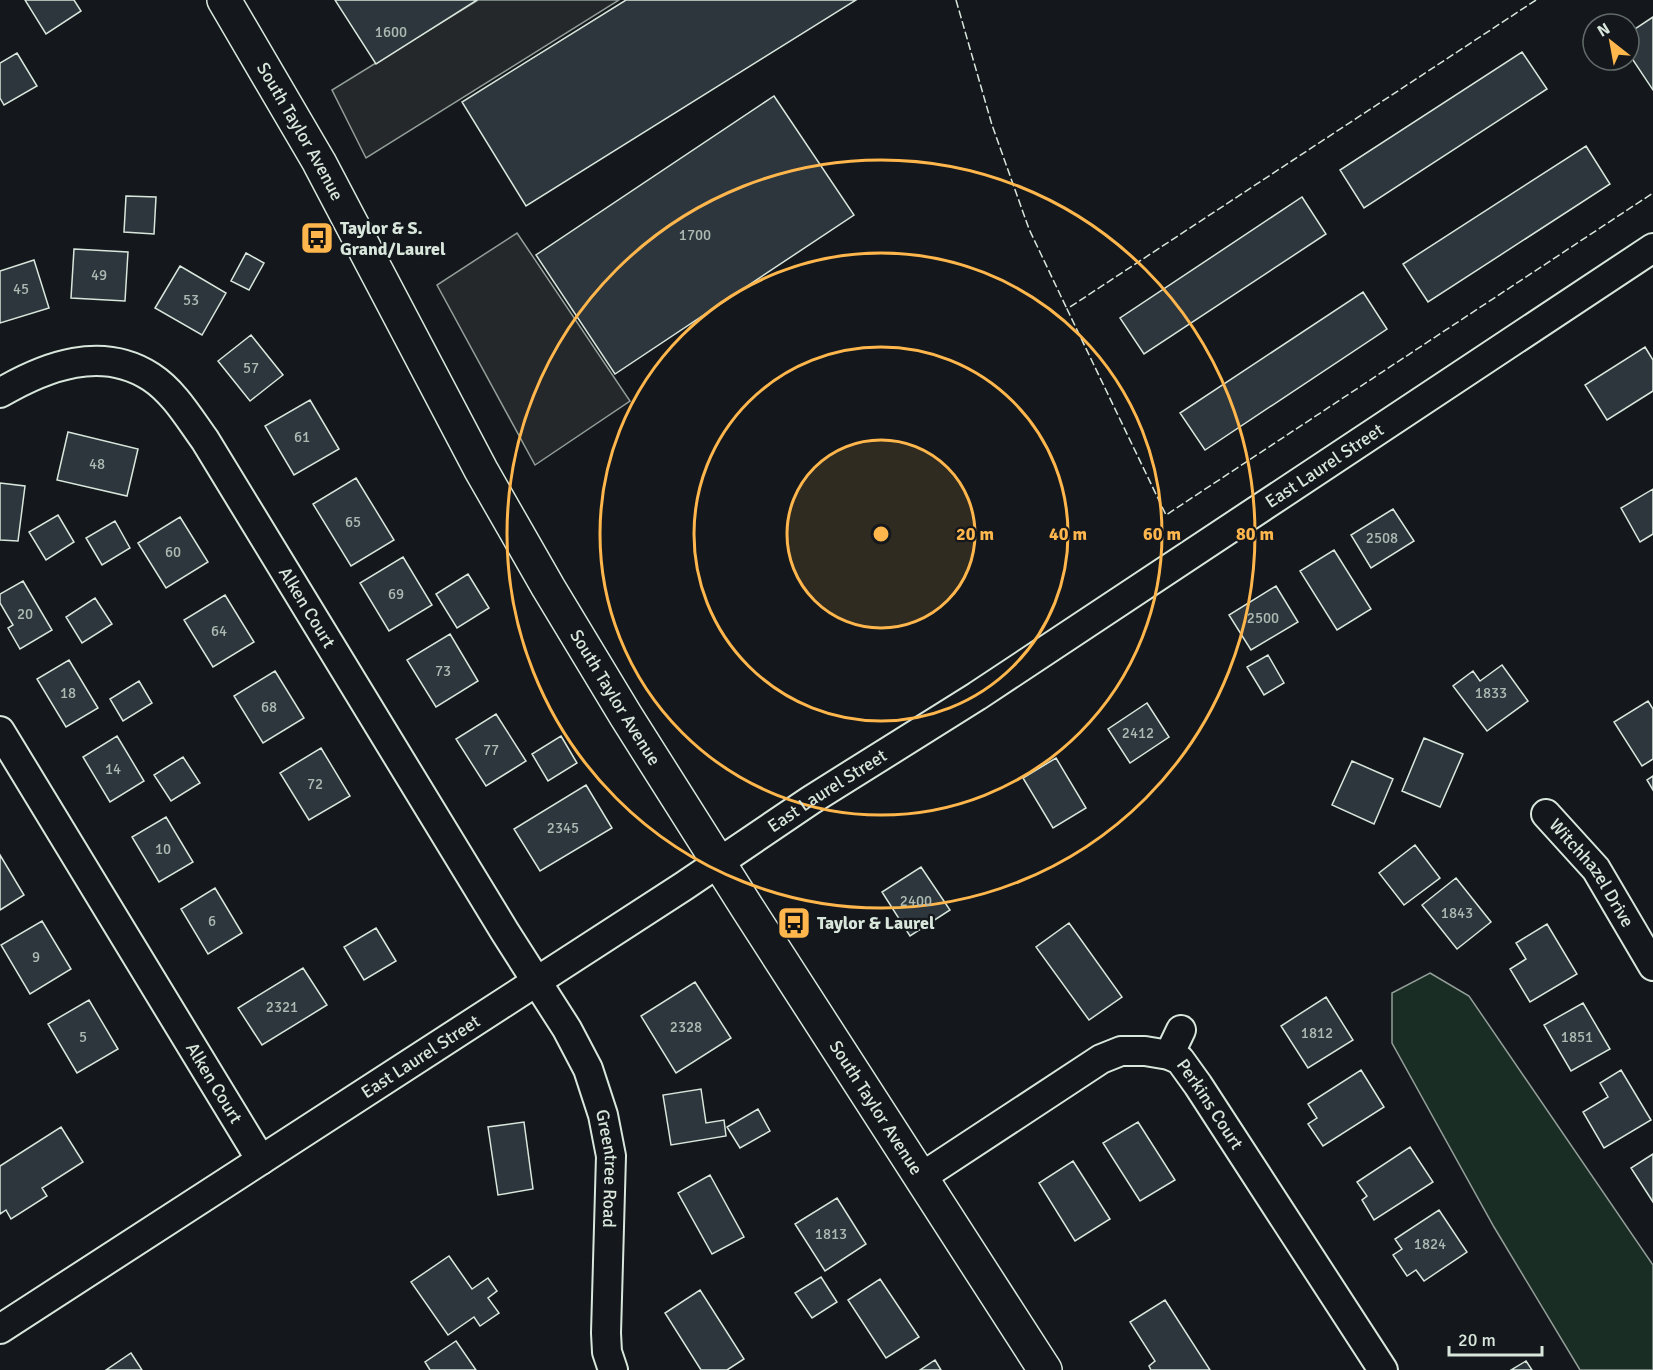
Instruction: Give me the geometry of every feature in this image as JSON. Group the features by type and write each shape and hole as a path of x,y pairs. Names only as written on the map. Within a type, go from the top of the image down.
{"street":[{"name":"South Taylor Avenue","path":"224,0 319,162 449,411 520,538 626,716 1045,1370"},
{"name":"East Laurel Street","path":"0,1329 538,981 811,800 977,696 1653,248"},
{"name":"Alken Court","path":"0,393 30,376 57,366 81,361 113,362 132,367 152,378 169,393 205,440 505,932 538,981"},
{"name":"Alken Court","path":"0,731 261,1160"},
{"name":"Witchhazel Drive","path":"1546,814 1596,869 1653,966"},
{"name":"Greentree Road","path":"538,981 588,1070 607,1135 611,1156 607,1352 613,1370"},
{"path":"1169,1055 1181,1030"},
{"name":"Perkins Court","path":"920,1178 1101,1059 1121,1051 1145,1051 1169,1055 1180,1060 1198,1084 1383,1370"}],"green space":[{"path":"1430,973 1469,996 1653,1265 1653,1370 1580,1370 1494,1227 1392,1043 1392,993"}],"shaded area":[{"path":"478,0 619,0 366,158 332,90"},
{"path":"517,233 630,401 535,465 437,285"}],"building":[{"path":"25,0 74,0 81,11 46,34"},
{"path":"335,0 477,0 376,64"},
{"path":"626,0 856,0 526,206 462,102"},
{"path":"1653,17 1653,90 1641,72 1641,25"},
{"path":"1522,52 1547,89 1364,208 1340,170"},
{"path":"17,53 37,86 4,105 0,98 0,63"},
{"path":"774,96 854,215 615,374 536,255"},
{"path":"1586,146 1610,184 1428,302 1403,264"},
{"path":"126,196 156,197 154,234 124,232"},
{"path":"1302,197 1326,234 1144,354 1120,318"},
{"path":"74,249 128,252 125,301 71,298"},
{"path":"246,253 264,263 249,290 231,281"},
{"path":"34,260 49,308 0,323 0,271"},
{"path":"180,266 226,293 202,335 155,308"},
{"path":"1363,292 1387,329 1205,450 1180,413"},
{"path":"251,335 283,375 250,401 218,361"},
{"path":"1645,347 1653,360 1653,391 1607,420 1585,385"},
{"path":"310,400 339,449 294,475 265,426"},
{"path":"68,432 138,449 127,496 57,480"},
{"path":"356,478 394,540 351,566 313,504"},
{"path":"0,483 25,486 18,541 0,540"},
{"path":"1653,489 1653,534 1640,542 1621,508"},
{"path":"1393,509 1414,541 1371,568 1351,535"},
{"path":"58,515 74,542 46,560 29,532"},
{"path":"180,517 208,562 166,588 138,543"},
{"path":"115,521 130,548 102,565 86,538"},
{"path":"1334,550 1371,609 1337,630 1300,571"},
{"path":"403,557 432,605 389,631 360,583"},
{"path":"468,574 489,608 457,628 436,594"},
{"path":"23,581 52,630 20,649 8,628 13,625 0,603 0,594"},
{"path":"1276,586 1298,622 1251,650 1229,615"},
{"path":"225,595 254,642 213,667 184,620"},
{"path":"95,598 112,624 82,643 66,617"},
{"path":"450,634 478,681 436,707 407,660"},
{"path":"1268,655 1284,683 1264,695 1247,667"},
{"path":"69,660 98,708 66,727 37,679"},
{"path":"1502,665 1528,701 1487,731 1453,686 1473,671 1480,681"},
{"path":"275,671 304,718 263,743 234,696"},
{"path":"139,681 152,703 123,721 110,699"},
{"path":"1648,701 1653,709 1653,759 1642,766 1614,722"},
{"path":"1147,703 1169,737 1130,763 1108,729"},
{"path":"496,714 526,761 486,786 456,739"},
{"path":"117,736 144,781 110,802 83,757"},
{"path":"561,736 577,763 548,781 532,754"},
{"path":"1424,738 1463,754 1440,807 1402,791"},
{"path":"321,748 350,796 309,820 280,773"},
{"path":"183,757 200,783 171,801 154,775"},
{"path":"1056,758 1086,808 1053,828 1023,778"},
{"path":"1352,761 1393,779 1374,824 1332,805"},
{"path":"1653,776 1653,790 1647,780"},
{"path":"586,785 612,828 540,871 514,829"},
{"path":"166,817 193,862 159,882 132,837"},
{"path":"1415,845 1440,878 1404,905 1379,873"},
{"path":"0,855 24,895 0,910"},
{"path":"921,867 950,910 910,936 882,892"},
{"path":"1456,878 1491,922 1457,949 1422,905"},
{"path":"215,888 242,933 208,954 181,909"},
{"path":"42,921 71,969 30,994 1,945"},
{"path":"1069,923 1122,997 1089,1020 1036,947"},
{"path":"1547,924 1577,974 1530,1002 1510,969 1526,959 1516,943"},
{"path":"376,928 396,961 364,980 344,947"},
{"path":"303,968 327,1005 262,1045 238,1008"},
{"path":"695,982 731,1038 676,1073 641,1016"},
{"path":"1326,997 1353,1040 1308,1068 1281,1026"},
{"path":"89,1000 118,1049 77,1073 48,1024"},
{"path":"1583,1003 1610,1049 1571,1071 1544,1025"},
{"path":"1361,1070 1384,1107 1323,1146 1308,1124 1317,1118 1308,1104"},
{"path":"1621,1070 1651,1120 1604,1148 1583,1112 1608,1097 1600,1083"},
{"path":"701,1089 706,1123 724,1120 726,1136 671,1145 663,1095"},
{"path":"758,1109 770,1131 740,1148 727,1127"},
{"path":"524,1122 533,1189 498,1195 488,1127"},
{"path":"1138,1122 1175,1180 1140,1201 1103,1143"},
{"path":"61,1127 83,1162 42,1188 47,1196 11,1219 6,1210 0,1214 0,1166"},
{"path":"1410,1147 1433,1182 1374,1220 1362,1200 1367,1196 1357,1182"},
{"path":"1653,1154 1653,1202 1631,1168"},
{"path":"1073,1161 1110,1219 1075,1241 1039,1183"},
{"path":"710,1175 744,1237 712,1254 678,1193"},
{"path":"837,1198 866,1244 825,1271 795,1224"},
{"path":"1439,1210 1467,1252 1424,1281 1416,1270 1407,1276 1393,1255 1402,1249 1395,1239"},
{"path":"449,1256 472,1289 488,1278 497,1291 488,1298 499,1313 480,1326 474,1317 448,1335 411,1282"},
{"path":"821,1277 837,1302 812,1318 795,1293"},
{"path":"880,1279 919,1337 886,1358 848,1300"},
{"path":"700,1290 744,1359 727,1370 701,1370 665,1313"},
{"path":"1165,1300 1210,1370 1151,1370 1149,1366 1155,1361 1130,1322"},
{"path":"456,1341 476,1370 430,1370 425,1362"},
{"path":"131,1353 142,1370 106,1370"},
{"path":"935,1360 941,1370 920,1370"},
{"path":"1526,1361 1532,1370 1511,1370"}],"fence":[{"path":"956,0 992,125 1029,229 1067,309"},
{"path":"1536,0 1067,309 1166,515 1653,193"}],"place":[{"name":"Taylor & S. Grand/Laurel","path":"317,238"},
{"name":"Taylor & Laurel","path":"794,923"}]}
